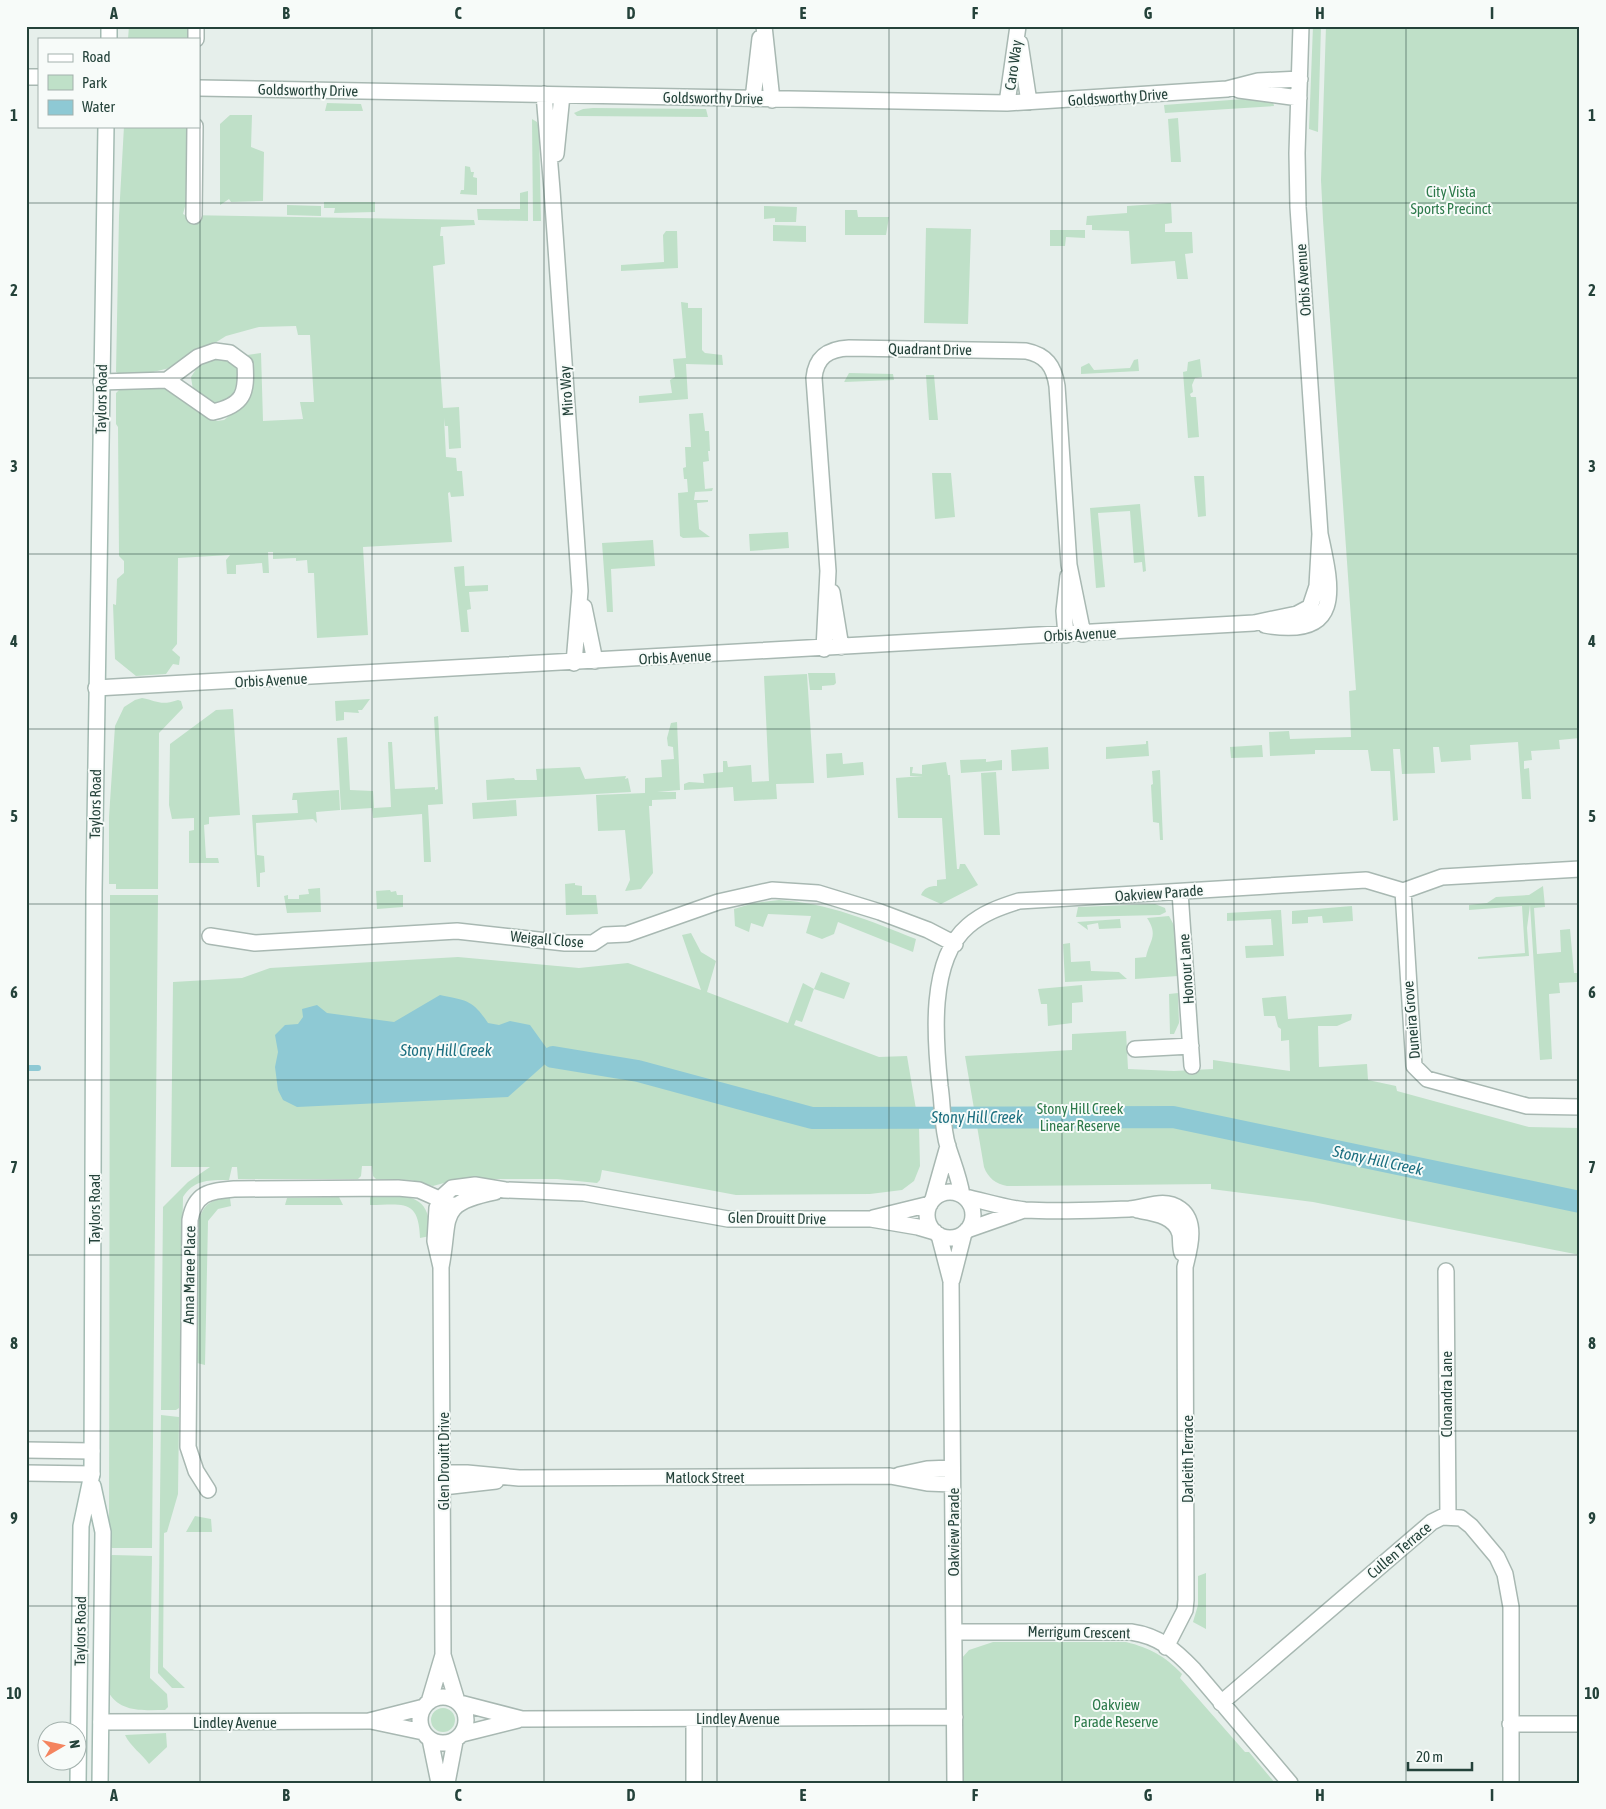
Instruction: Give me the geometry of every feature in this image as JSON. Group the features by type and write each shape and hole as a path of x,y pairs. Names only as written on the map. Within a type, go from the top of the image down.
{"street":[{"path":"753,99 763,26"},
{"path":"763,26 772,100"},
{"name":"Orbis Avenue","path":"96,688 595,662 1254,624 1279,628 1314,623 1325,613 1329,593 1328,571 1320,534 1298,207 1301,26"},
{"name":"Caro Way","path":"1018,27 1029,102"},
{"name":"Caro Way","path":"1008,103 1018,27"},
{"name":"Goldsworthy Drive","path":"200,88 1008,103 1227,89 1258,81 1300,79"},
{"name":"Goldsworthy Drive","path":"1227,89 1300,98"},
{"name":"Miro Way","path":"544,94 580,591 595,662"},
{"name":"Miro Way","path":"552,190 562,95"},
{"name":"Taylors Road","path":"100,1783 103,1532 92,1478 92,1451 96,688 106,128"},
{"path":"194,216 195,128"},
{"name":"Quadrant Drive","path":"841,647 828,571 815,370 819,360 829,351 849,348 1026,350 1047,359 1054,370 1057,386 1069,564 1083,634"},
{"path":"101,382 167,380 198,357 215,351 230,353 245,364 245,394 238,403 226,409 213,412 167,380"},
{"name":"Quadrant Drive","path":"1066,635 1064,611 1069,564"},
{"name":"Quadrant Drive","path":"824,649 828,571"},
{"name":"Miro Way","path":"574,663 580,591"},
{"path":"1403,891 1442,877 1580,870"},
{"name":"Oakview Parade","path":"963,1196 958,1173 948,1146 935,1037 939,981 946,959 966,927 999,907 1019,902 1366,880 1403,891"},
{"name":"Weigall Close","path":"210,936 255,943 457,931 565,943 593,942 604,935 627,934 718,902 772,890 818,893 889,915 955,944"},
{"name":"Duneira Grove","path":"1403,891 1414,1066 1427,1079 1527,1106 1580,1107"},
{"name":"Honour Lane","path":"1180,892 1192,1066"},
{"path":"1135,1049 1191,1046"},
{"name":"Oakview Parade","path":"931,1202 948,1146"},
{"name":"Glen Drouitt Drive","path":"441,1267 435,1241 437,1208 441,1198 452,1188 475,1185 505,1190 584,1193 728,1219 871,1219 918,1227 937,1234"},
{"name":"Anna Maree Place","path":"208,1490 194,1465 188,1447 190,1220 197,1200 216,1190 410,1188 441,1198 455,1206"},
{"name":"Glen Drouitt Drive","path":"459,1702 444,1655 441,1267 450,1212 455,1206 469,1197 505,1190"},
{"path":"946,1192 963,1196 973,1210 973,1217 965,1232 952,1238 937,1234 927,1219 931,1202 946,1192"},
{"name":"Darleith Terrace","path":"963,1196 1024,1210 1132,1208 1162,1215 1178,1227 1185,1267 1186,1600 1185,1610 1166,1647"},
{"name":"Glen Drouitt Drive","path":"871,1219 931,1202"},
{"name":"Darleith Terrace","path":"965,1232 1024,1210"},
{"name":"Oakview Parade","path":"955,1783 951,1281 965,1232"},
{"name":"Oakview Parade","path":"937,1234 951,1281"},
{"name":"Clonandra Lane","path":"1446,1271 1448,1516"},
{"path":"26,1450 92,1451"},
{"name":"Matlock Street","path":"443,1480 890,1476 926,1469 952,1468"},
{"path":"26,1473 92,1478"},
{"name":"Matlock Street","path":"890,1476 927,1483 952,1484"},
{"name":"Taylors Road","path":"78,1783 81,1526 92,1478"},
{"name":"Cullen Terrace","path":"1221,1703 1432,1522 1448,1516 1461,1518 1471,1526 1497,1557 1505,1574 1511,1607 1510,1783"},
{"name":"Merrigum Crescent","path":"954,1632 1131,1632 1158,1638 1166,1647 1178,1653 1290,1783"},
{"name":"Glen Drouitt Drive","path":"426,1704 444,1655"},
{"path":"439,1783 427,1736 420,1720 426,1704 443,1696 459,1702 466,1715 465,1728 458,1738 447,1783"},
{"name":"Lindley Avenue","path":"459,1702 522,1719 955,1717"},
{"name":"Lindley Avenue","path":"370,1721 426,1704"},
{"path":"694,1718 694,1783"},
{"name":"Lindley Avenue","path":"458,1738 522,1719"},
{"name":"Lindley Avenue","path":"79,1721 370,1721 427,1736"},
{"path":"1510,1724 1580,1724"},
{"path":"427,1736 442,1744 458,1738"}],"green space":[{"path":"129,26 188,26 188,38 128,38"},
{"path":"1313,26 1321,26 1318,132 1309,129"},
{"name":"City Vista Sports Precinct","path":"1326,26 1580,26 1580,738 1559,740 1560,749 1531,751 1532,760 1524,761 1524,769 1529,768 1531,799 1522,799 1518,742 1470,745 1471,760 1441,762 1439,747 1433,747 1435,773 1402,774 1400,749 1393,749 1398,820 1393,821 1390,771 1371,771 1368,750 1315,750 1315,754 1270,756 1269,732 1289,731 1290,739 1351,737 1349,691 1356,690 1321,180"},
{"path":"1257,98 1273,101 1274,106 1165,113 1164,105"},
{"path":"327,103 361,104 363,111 325,111"},
{"path":"583,109 706,109 708,117 577,116 574,113"},
{"path":"230,115 252,115 251,147 264,152 263,201 231,202 229,199 220,205 220,124"},
{"path":"1178,118 1181,162 1171,162 1168,119"},
{"path":"532,119 537,122 539,128 541,221 533,221"},
{"path":"124,128 187,128 186,203 183,214 185,215 474,220 475,225 441,227 440,236 443,236 445,264 433,266 443,408 459,407 461,448 449,449 448,426 445,426 444,418 446,457 456,458 457,471 462,471 464,496 451,497 450,492 448,493 452,542 363,547 368,635 317,638 314,573 308,573 307,560 296,561 296,558 273,559 273,552 268,552 269,573 263,573 262,563 236,565 236,574 227,574 226,560 230,555 178,558 177,644 172,650 180,657 179,665 173,664 166,674 136,676 115,659 113,604 116,605 117,579 124,573 124,561 119,556 116,393 122,387 160,387 169,390 217,421 224,420 243,405 247,355 261,353 263,421 303,419 300,402 314,402 310,335 298,335 296,326 259,327 226,336 178,366 153,372 121,375 116,372 119,216"},
{"path":"465,166 470,167 471,172 474,172 473,177 477,178 477,195 460,194 461,190 464,190"},
{"path":"528,191 528,221 478,220 477,209 520,209 520,193"},
{"path":"324,202 375,202 375,212 334,213 335,208 324,208"},
{"path":"1171,203 1172,223 1165,224 1165,232 1192,232 1193,253 1185,254 1188,279 1177,279 1175,261 1131,264 1129,231 1092,230 1092,225 1086,225 1087,216 1127,213 1127,206"},
{"path":"287,205 321,206 321,216 287,215"},
{"path":"764,206 797,207 796,222 775,222 775,218 764,219"},
{"path":"845,210 857,210 858,217 889,217 886,235 845,235"},
{"path":"773,225 806,226 806,242 773,241"},
{"path":"926,228 971,229 968,324 924,323"},
{"path":"1050,230 1085,230 1085,238 1066,237 1065,246 1050,246"},
{"path":"666,231 677,231 678,268 621,271 621,265 664,262 663,235"},
{"path":"681,302 688,303 688,308 702,308 702,350 705,353 722,355 723,365 686,364 688,399 639,403 639,396 672,393 670,380 675,377 673,359 686,358"},
{"path":"214,358 231,359 239,368 237,395 214,406 193,390 191,377 200,363"},
{"path":"1138,359 1139,371 1081,374 1081,367 1089,363 1094,370 1130,368 1134,360"},
{"path":"1200,359 1202,377 1195,378 1192,385 1193,392 1190,394 1191,397 1196,397 1199,437 1188,438 1183,372 1187,371 1188,362"},
{"path":"849,373 893,374 894,380 844,382"},
{"path":"926,375 934,375 938,420 929,420"},
{"path":"703,413 705,431 709,431 710,451 708,451 709,461 703,462 705,489 713,488 712,491 695,492 694,500 708,500 708,502 697,503 699,529 710,537 683,538 680,536 678,493 688,492 687,479 684,479 683,468 686,467 685,447 691,447 689,414"},
{"path":"932,473 951,473 955,517 935,519"},
{"path":"1194,476 1204,476 1206,516 1198,517"},
{"path":"1140,504 1146,571 1143,572 1142,562 1134,563 1130,511 1098,513 1105,587 1096,588 1090,508"},
{"path":"788,532 789,548 750,551 749,534"},
{"path":"653,540 655,566 611,569 613,612 607,612 602,543"},
{"path":"464,566 465,586 488,585 488,591 469,592 471,609 467,610 469,632 461,632 454,567"},
{"path":"808,673 835,673 836,683 834,685 822,686 822,690 810,690"},
{"path":"807,674 814,783 776,784 777,799 734,801 733,787 684,790 684,784 689,782 704,783 703,774 723,772 723,761 727,761 728,767 751,765 752,782 769,781 764,676"},
{"path":"142,698 163,703 178,700 181,701 183,708 159,733 158,889 116,889 116,884 109,884 109,817 115,726 124,707"},
{"path":"370,699 362,710 358,710 359,713 344,712 344,720 336,721 335,701"},
{"path":"233,709 240,815 209,817 209,824 204,825 206,858 218,858 219,863 189,863 189,831 194,830 194,818 172,819 169,805 170,744 216,710"},
{"path":"438,716 443,804 428,805 431,862 424,862 422,814 373,818 372,808 341,810 337,738 347,737 350,790 373,791 374,808 391,807 388,742 392,742 395,789 435,787 435,790 438,789 434,717"},
{"path":"677,722 680,790 657,792 676,792 676,799 652,800 652,806 649,806 653,873 641,889 625,891 630,880 625,830 598,831 596,795 645,793 645,778 662,777 661,760 674,759 673,747 668,746 667,738 671,723"},
{"path":"1146,741 1148,741 1149,756 1106,759 1106,747 1146,744"},
{"path":"1262,745 1263,757 1231,758 1230,747"},
{"path":"1048,747 1049,769 1012,771 1011,750"},
{"path":"842,753 843,764 863,762 864,775 827,778 826,754"},
{"path":"986,759 986,762 1002,760 1002,770 961,773 960,760"},
{"path":"946,762 948,775 950,775 957,869 959,869 960,864 965,864 978,885 941,904 921,895 927,888 937,886 937,880 946,879 942,818 898,818 896,778 923,776 910,776 910,767 913,767 912,773 922,774 922,765"},
{"path":"580,767 585,779 626,776 625,779 628,778 631,792 487,800 486,780 514,778 515,780 537,780 536,769"},
{"path":"1160,770 1163,840 1160,840 1159,823 1153,822 1151,785 1153,784 1152,771"},
{"path":"996,772 1000,835 984,835 981,773"},
{"path":"339,790 340,810 316,812 317,823 313,819 256,823 257,855 264,856 265,872 260,873 260,887 257,887 252,815 298,813 297,800 292,800 293,793"},
{"path":"516,800 517,816 473,819 472,803"},
{"path":"575,883 575,885 582,886 582,895 596,895 598,914 566,915 565,884"},
{"path":"1543,886 1545,907 1534,908 1537,954 1561,952 1560,930 1570,929 1574,973 1580,973 1580,992 1577,982 1559,983 1560,993 1549,994 1552,1059 1540,1060 1530,905 1527,928 1529,956 1478,959 1478,957 1525,953 1522,906 1469,910 1469,905 1487,903 1496,897 1529,895"},
{"path":"320,888 321,912 287,913 284,896 288,895 288,899 299,899 299,895 309,894 308,889"},
{"path":"390,890 391,892 396,891 397,895 403,895 403,907 377,909 376,891"},
{"path":"110,895 158,895 152,1548 112,1548 109,1545"},
{"path":"779,900 832,909 916,939 913,952 838,922 834,934 822,939 806,933 811,916 768,914 763,927 751,923 749,932 735,926 734,909 754,903"},
{"path":"1155,904 1165,908 1166,912 1160,915 1076,917 1078,907"},
{"path":"1352,906 1353,921 1323,923 1322,916 1308,917 1308,923 1292,924 1292,911"},
{"path":"1281,910 1284,956 1246,958 1245,946 1273,945 1271,919 1227,921 1227,913"},
{"path":"1169,916 1175,927 1178,976 1135,979 1135,958 1146,957 1153,934 1151,924 1147,918"},
{"path":"1120,919 1121,928 1099,929 1098,923 1087,925 1088,930 1077,922"},
{"path":"691,933 701,952 716,961 707,992 788,1023 803,983 814,989 802,1022 796,1020 794,1025 879,1057 907,1056 919,1127 920,1166 914,1181 902,1190 870,1194 736,1195 602,1170 600,1180 597,1183 557,1179 467,1179 433,1186 411,1180 376,1179 373,1176 372,1166 362,1166 361,1176 358,1179 238,1179 237,1167 232,1167 229,1180 203,1182 192,1187 183,1197 179,1408 176,1410 161,1410 163,1207 188,1182 210,1167 171,1167 173,982 242,978 270,968 458,957 579,968 628,963 701,990 682,935"},
{"path":"1070,943 1071,962 1090,961 1091,971 1119,972 1127,979 1065,982 1063,944"},
{"path":"821,972 850,983 844,999 814,989"},
{"path":"1082,985 1083,1002 1072,1003 1072,1023 1048,1026 1047,1004 1041,1004 1038,989"},
{"path":"1178,993 1179,1023 1174,1034 1170,1034 1169,994"},
{"name":"Stony Hill Creek Linear Reserve","path":"1286,996 1288,1019 1352,1014 1351,1020 1337,1026 1318,1026 1319,1067 1367,1064 1368,1080 1396,1086 1397,1091 1529,1127 1580,1128 1580,1255 1313,1202 1211,1189 1211,1184 1007,1186 993,1180 986,1171 965,1056 1072,1050 1072,1034 1126,1031 1128,1069 1174,1071 1213,1069 1213,1060 1290,1071 1289,1040 1281,1041 1281,1029 1278,1027 1275,1016 1264,1016 1262,998"},
{"path":"370,1196 395,1196 414,1199 426,1211 430,1236 420,1238 416,1216 407,1206 370,1205"},
{"path":"339,1197 343,1205 285,1205 287,1198"},
{"path":"230,1198 231,1206 218,1209 208,1221 205,1365 197,1363 199,1221 203,1210 210,1203 219,1199"},
{"path":"161,1415 179,1417 178,1494 167,1532 164,1533 163,1667 185,1688 172,1688 158,1673"},
{"path":"195,1516 211,1519 212,1532 186,1532"},
{"path":"112,1555 152,1556 150,1678 167,1694 168,1707 165,1710 141,1710 126,1707 109,1693 109,1558"},
{"path":"1206,1573 1206,1629 1193,1622 1198,1605 1198,1576"},
{"name":"Oakview Parade Reserve","path":"993,1642 1126,1642 1150,1650 1169,1662 1182,1674 1180,1678 1245,1752 1249,1752 1275,1783 962,1783 961,1659 969,1650"},
{"path":"443,1708 451,1712 455,1720 451,1728 443,1732 435,1728 431,1720 435,1712"},
{"path":"166,1733 167,1747 149,1764 125,1735"}],"water":[{"name":"Stony Hill Creek","path":"440,995 468,1002 478,1009 488,1023 499,1025 510,1021 530,1025 553,1057 508,1097 297,1107 283,1100 278,1090 275,1067 278,1052 275,1035 285,1025 298,1024 303,1017 302,1009 317,1005 327,1013 394,1022"}],"waterway":[{"name":"Stony Hill Creek","path":"553,1057 638,1071 812,1118 1173,1117 1580,1202"},
{"name":"Stony Hill Creek","path":"26,1068 38,1068"}]}
